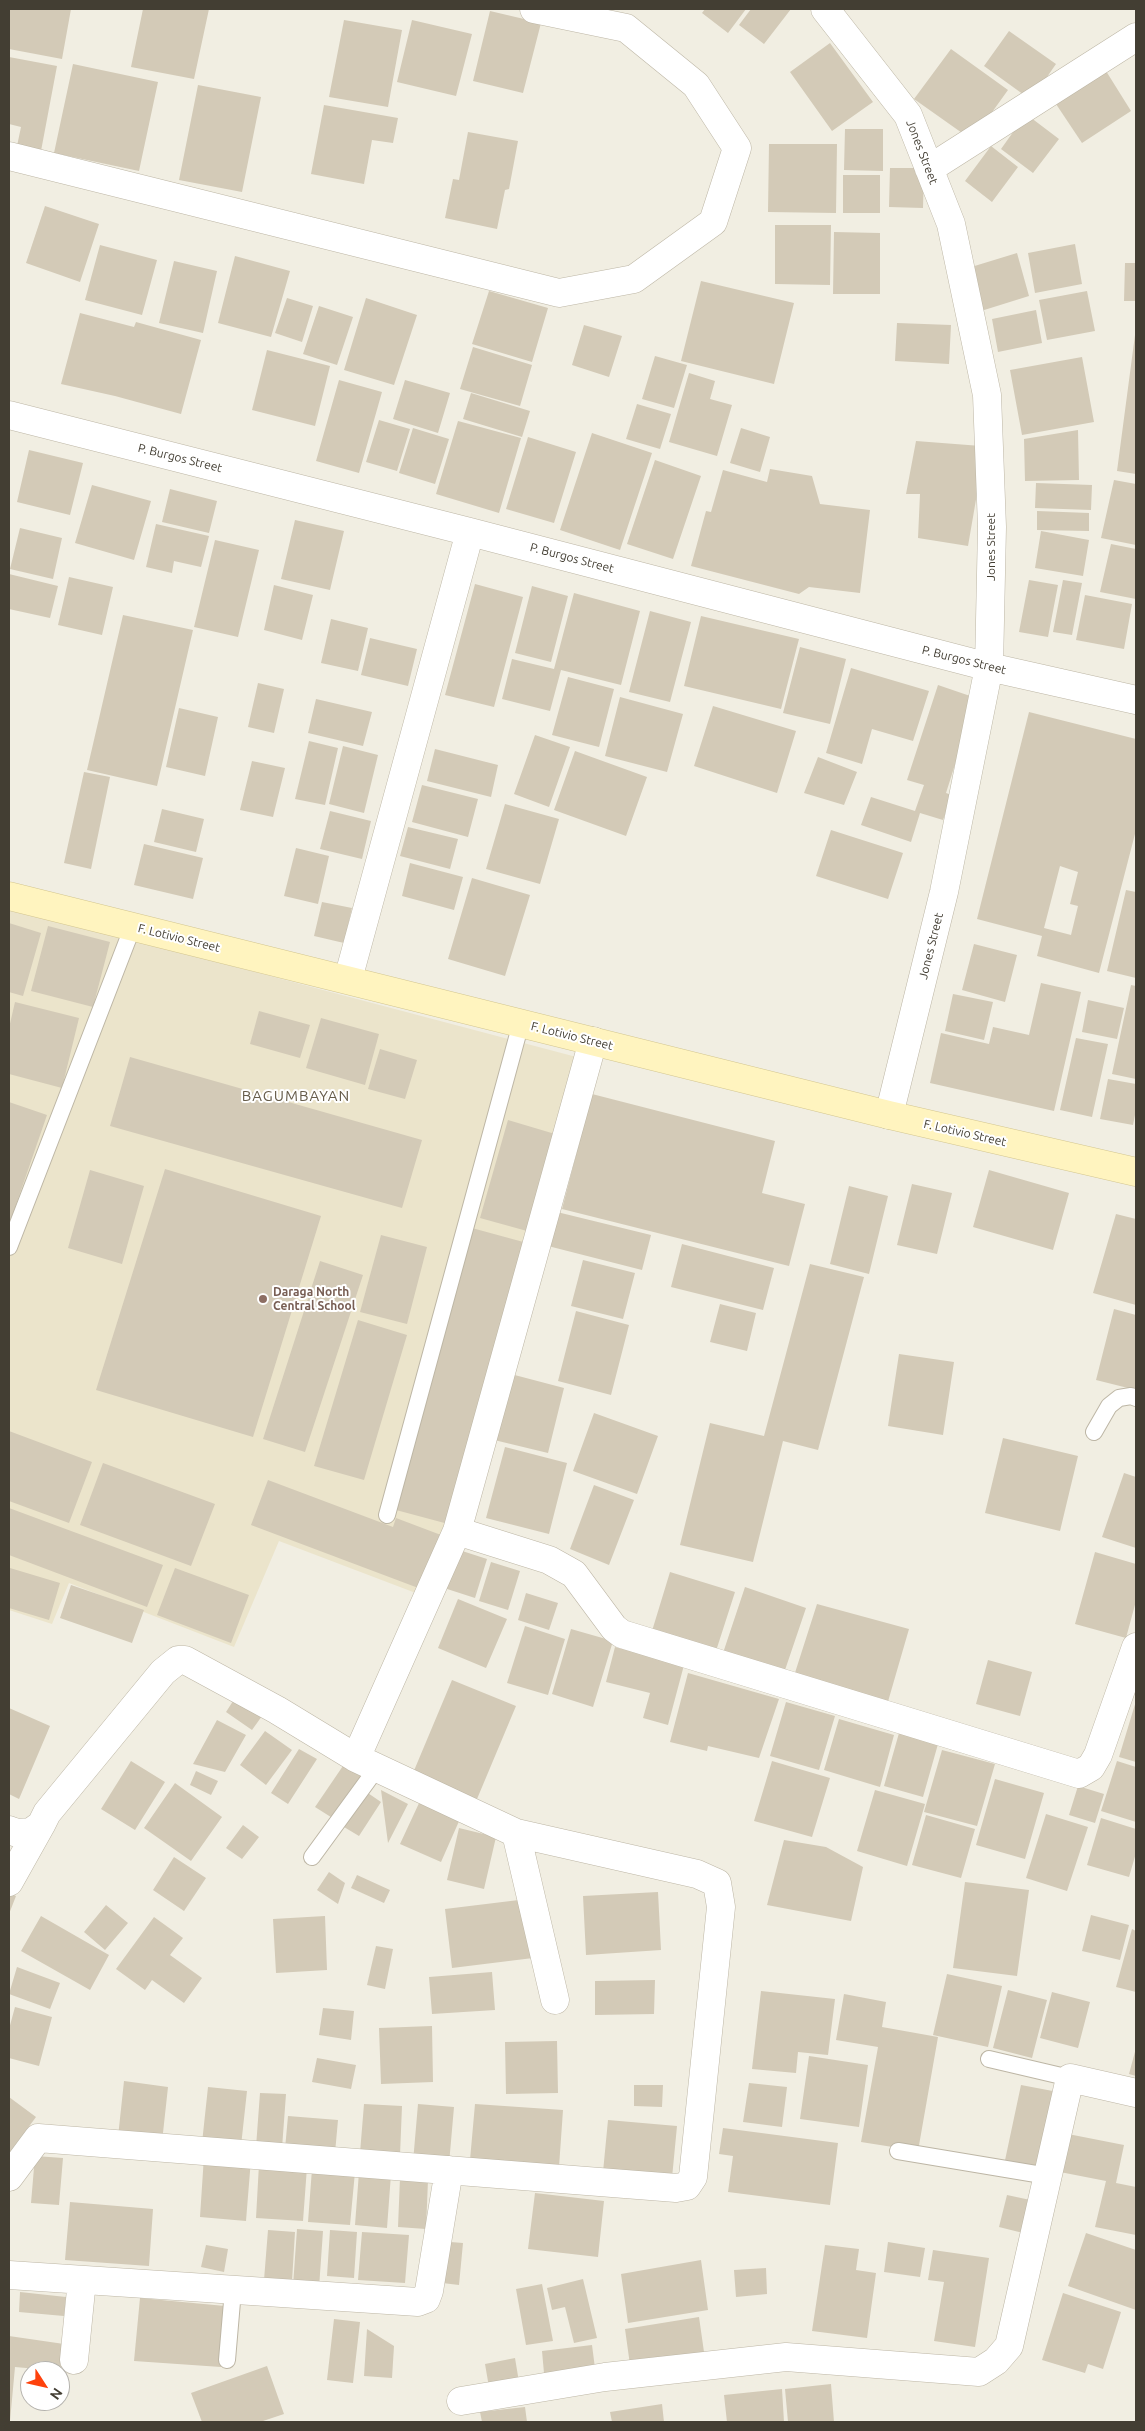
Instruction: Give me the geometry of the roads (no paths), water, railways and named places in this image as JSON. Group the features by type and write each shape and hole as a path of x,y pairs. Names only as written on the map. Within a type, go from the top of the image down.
{"street":[{"path":"9,156 560,294 634,279 713,222 737,148 696,85 626,28 534,9"},
{"name":"Jones Street","path":"825,9 908,115 951,224 987,395 992,527 989,667 944,892 889,1115"},
{"path":"929,169 1136,37"},
{"name":"P. Burgos Street","path":"9,415 989,667 1136,700"},
{"path":"348,979 470,532"},
{"name":"F. Lotivio Street","path":"9,896 889,1115 1136,1172"},
{"path":"366,1763 457,1531 593,1041"},
{"path":"457,1531 549,1560 574,1574 614,1628 622,1634 1079,1774 1091,1767 1098,1755 1136,1647"},
{"path":"9,1882 47,1813 163,1672 178,1660 185,1660 277,1710 366,1763 516,1833 697,1874 717,1883 721,1907 693,2177 687,2186 676,2188 38,2138 9,2177"},
{"path":"9,1830 17,1833 31,1832 41,1826"},
{"path":"516,1833 555,2000"},
{"path":"461,2401 605,2378 786,2357 979,2372 996,2361 1008,2346 1070,2078 1136,2093"},
{"path":"9,2275 418,2302 426,2299 449,2170"},
{"path":"74,2360 82,2280"}],"lane":[{"path":"9,1247 133,926"},
{"path":"387,1515 521,1023"},
{"path":"1094,1432 1108,1406 1119,1398 1131,1396 1136,1398"},
{"path":"312,1857 366,1763"},
{"path":"989,2059 1070,2078"},
{"path":"898,2151 1048,2176"},
{"path":"226,2360 232,2290"}],"place":[{"name":"Daraga North Central School","path":"263,1299"}],"district":[{"name":"BAGUMBAYAN","path":"296,1096"}]}
